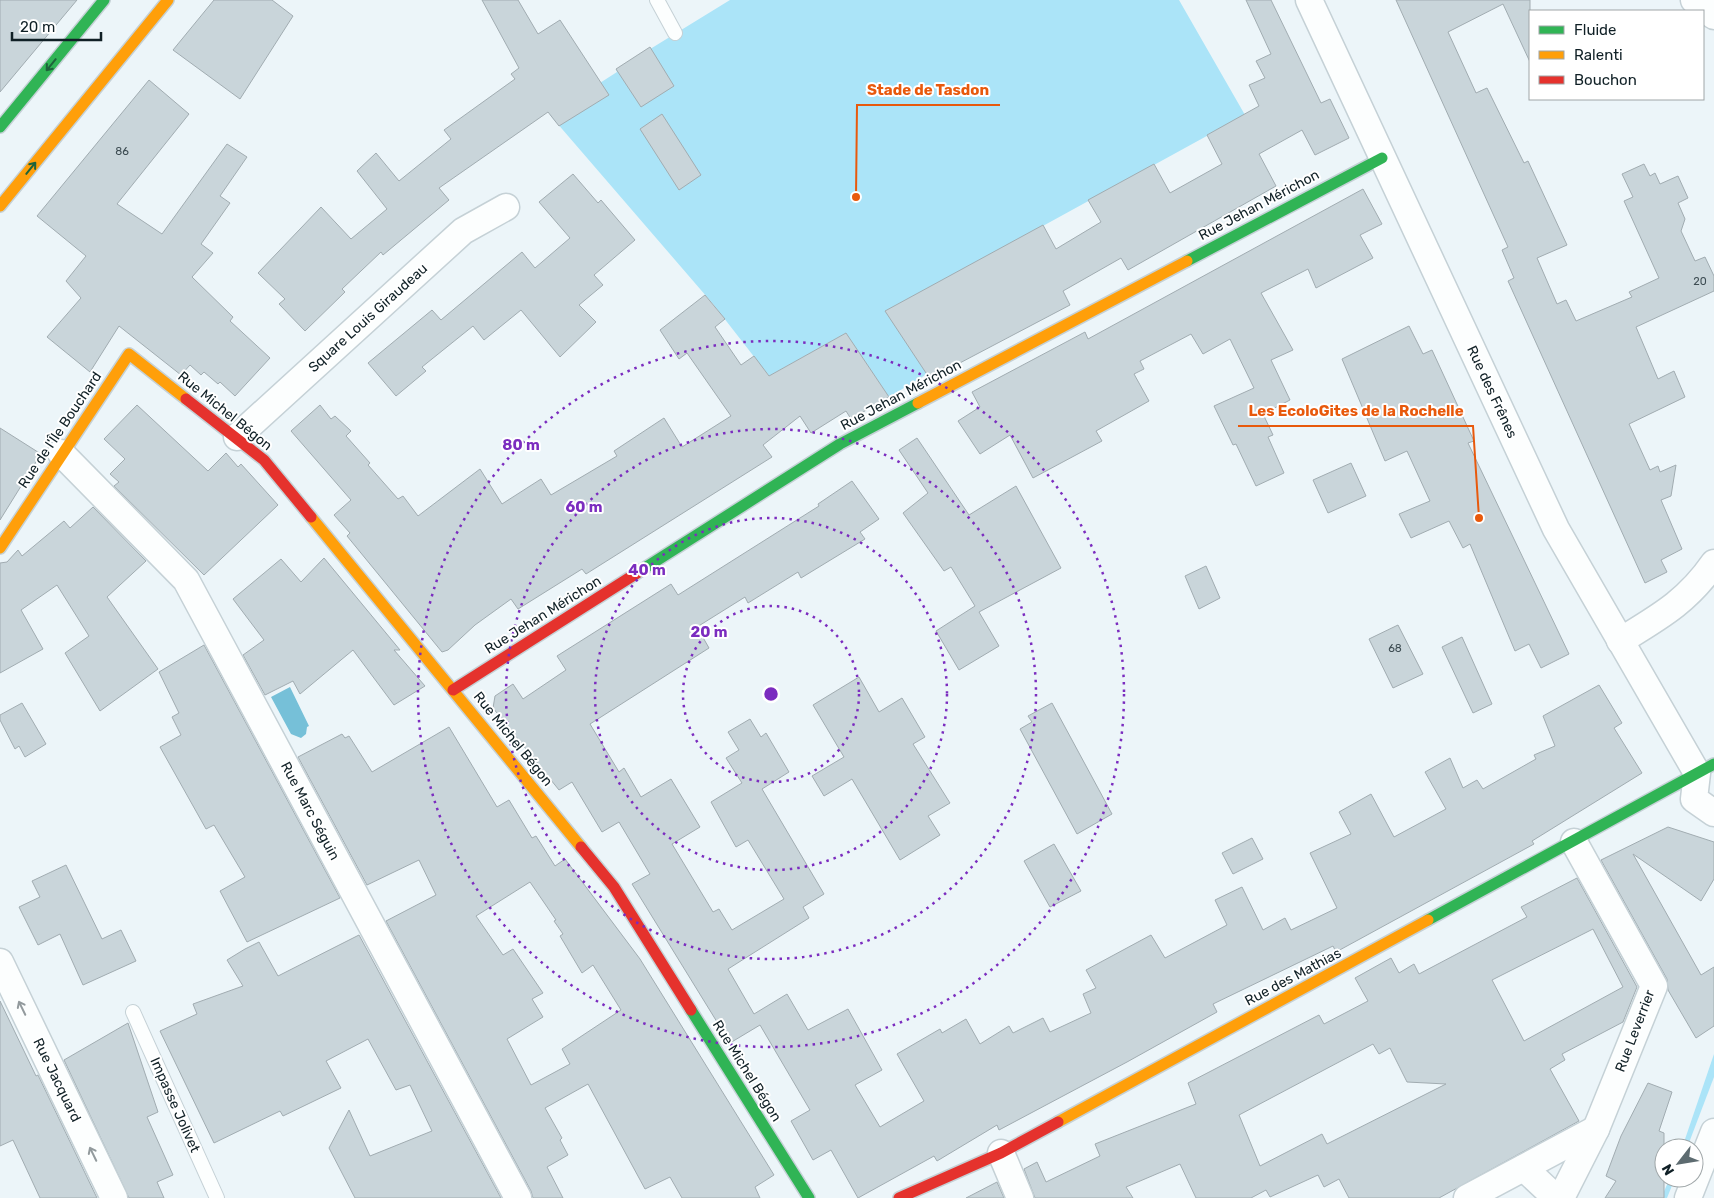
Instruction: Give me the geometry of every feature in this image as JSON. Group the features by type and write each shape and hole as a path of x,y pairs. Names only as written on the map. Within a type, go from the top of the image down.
{"street":[{"path":"0,127 104,0"},
{"path":"0,206 168,0"},
{"name":"Rue des Frênes","path":"1309,0 1556,529 1620,641 1706,768"},
{"path":"1694,0 1714,16"},
{"name":"Rue Jehan Mérichon","path":"453,690 840,444 1382,158"},
{"name":"Square Louis Giraudeau","path":"237,438 463,231 506,207"},
{"name":"Rue Michel Bégon","path":"129,354 264,460 614,887 809,1198"},
{"name":"Rue de l'Île Bouchard","path":"0,548 61,453 129,354"},
{"name":"Rue Marc Séguin","path":"61,453 186,580 518,1198"},
{"path":"1620,641 1675,607 1701,582 1714,563"},
{"path":"1704,806 1706,768"},
{"name":"Rue des Mathias","path":"899,1198 1001,1153 1574,842 1706,768"},
{"name":"Rue Leverrier","path":"1561,1198 1596,1130 1654,986 1574,842"},
{"name":"Rue Jacquard","path":"0,962 114,1198"},
{"path":"1467,1198 1596,1130"},
{"path":"1688,1198 1714,1132"},
{"path":"1001,1153 1020,1198"},
{"path":"1524,1168 1556,1198"}],"lane":[{"path":"657,0 675,33"},
{"name":"Impasse Jolivet","path":"133,1012 218,1198"}],"shaded area":[{"path":"730,0 1179,0 1245,115 886,312 927,374 889,397 846,333 769,376 713,304 550,115 617,72 616,70"},
{"path":"290,687 309,726 307,727 306,734 301,738 291,734 271,697"},
{"path":"1714,1054 1714,1077 1691,1138 1685,1138"},
{"path":"1666,1188 1671,1188 1667,1198 1661,1198"}],"building":[{"path":"0,0 77,0 0,92"},
{"path":"214,0 272,0 293,16 240,99 173,50"},
{"path":"482,0 518,0 538,34 560,20 609,95 559,126 548,112 439,188 449,200 383,255 381,252 342,289 345,292 305,331 279,304 285,299 258,273 321,207 351,239 387,209 357,171 376,153 399,181 451,139 444,130 515,79 511,74 519,68"},
{"path":"1246,0 1271,0 1321,103 1330,99 1349,138 1315,155 1302,130 1259,154 1276,186 1128,270 1121,258 1063,291 1070,305 956,365 955,362 928,376 885,311 1043,225 1056,249 1101,222 1088,200 1154,164 1170,193 1222,164 1207,135 1259,106 1249,85 1265,78 1256,61 1271,54"},
{"path":"1396,0 1530,0 1529,60 1503,4 1448,32 1476,93 1487,88 1524,163 1528,161 1567,245 1537,258 1557,304 1566,300 1576,321 1632,297 1629,292 1659,278 1624,201 1633,197 1622,174 1644,164 1650,176 1655,173 1660,184 1678,176 1688,198 1678,203 1685,219 1681,231 1695,261 1705,257 1714,276 1714,291 1636,327 1658,379 1674,371 1685,397 1629,424 1650,470 1658,466 1660,472 1676,465 1671,496 1661,500 1682,549 1661,560 1667,572 1645,583 1508,281 1514,278 1502,250 1508,247"},
{"path":"650,47 674,86 641,107 616,69"},
{"path":"149,80 189,114 117,204 162,234 227,144 247,157 220,196 230,203 201,244 213,253 192,277 233,317 230,321 270,358 235,396 220,382 218,384 204,372 201,375 190,365 181,375 119,326 90,372 47,337 81,298 66,281 86,256 37,216"},
{"path":"662,114 701,175 679,190 640,129"},
{"path":"573,174 598,203 601,200 635,240 594,275 603,285 579,305 596,322 560,357 521,310 484,340 473,326 422,367 426,371 396,396 368,363 432,310 441,320 522,252 535,268 570,238 539,202"},
{"path":"1363,189 1382,224 1360,235 1373,258 1316,288 1308,269 1261,293 1293,350 1271,360 1290,400 1263,414 1273,435 1268,437 1284,473 1256,486 1236,444 1233,445 1214,406 1254,388 1230,339 1203,354 1191,334 1140,361 1144,369 1134,374 1149,401 1096,431 1102,441 1033,478 1010,435 980,454 958,421 980,407 972,392 1085,332 1088,339"},
{"path":"705,295 725,319 715,327 741,365 754,356 769,376 846,333 889,397 851,419 846,411 811,433 800,416 763,445 772,457 586,574 582,569 518,609 511,599 475,625 448,650 442,652 347,536 350,533 334,515 351,500 291,431 320,405 331,419 335,416 351,431 346,436 370,463 368,465 398,499 403,496 418,516 480,469 502,504 541,479 551,495 617,456 614,451 664,418 682,447 731,416 687,353 679,359 660,330"},
{"path":"1409,326 1423,354 1432,350 1474,441 1468,443 1569,654 1541,668 1529,644 1515,651 1470,544 1463,548 1449,521 1411,538 1399,514 1430,501 1407,451 1385,461 1342,359"},
{"path":"137,405 208,471 226,453 238,467 241,464 278,505 204,575 114,486 119,482 110,474 125,459 104,439"},
{"path":"0,428 41,454 0,520"},
{"path":"917,438 969,515 1016,486 1061,568 979,612 999,646 959,670 936,631 975,606 951,567 944,571 903,513 928,493 899,450"},
{"path":"1351,463 1366,496 1328,513 1313,480"},
{"path":"852,481 879,519 860,532 865,539 801,578 798,572 748,603 745,597 697,627 709,648 590,724 619,772 624,768 641,797 671,779 700,827 672,844 713,912 719,909 732,930 784,899 748,840 736,847 711,802 742,783 726,758 739,750 728,732 750,719 761,737 766,733 789,772 762,789 824,894 803,907 809,918 728,969 754,1014 787,994 808,1030 848,1009 882,1070 855,1085 880,1127 924,1101 897,1054 940,1029 942,1033 966,1019 980,1044 1009,1026 1013,1033 1043,1018 1050,1032 1091,1013 1083,994 1096,988 1086,970 1151,935 1165,958 1227,925 1215,900 1242,887 1263,930 1285,918 1291,930 1337,908 1310,853 1351,834 1339,812 1371,794 1394,837 1446,809 1425,772 1450,758 1463,788 1477,780 1483,789 1536,759 1534,755 1555,746 1543,716 1599,685 1622,723 1614,728 1642,773 1532,841 1534,844 1336,952 1333,946 1213,1004 1217,1012 1127,1062 999,1130 997,1125 937,1161 934,1156 858,1198 831,1150 813,1160 791,1121 810,1110 760,1025 730,1043 632,884 650,874 619,822 602,832 572,782 559,790 493,708 495,696 513,684 523,699 566,670 557,656 671,584 678,595 819,506 818,504"},
{"path":"93,507 146,561 107,597 158,669 100,711 65,653 89,636 57,585 21,610 43,649 0,673 0,563 7,562 18,550 22,556 64,521 70,528"},
{"path":"324,558 400,650 394,650 425,686 394,705 353,650 300,694 293,681 265,695 243,655 264,640 233,599 281,559 301,582"},
{"path":"1206,566 1220,598 1199,609 1185,576"},
{"path":"1398,625 1423,674 1393,688 1369,639"},
{"path":"1462,637 1492,704 1473,713 1442,647"},
{"path":"204,645 340,898 247,942 220,891 245,877 214,825 206,829 160,747 181,735 172,717 179,713 159,672"},
{"path":"859,677 879,712 902,698 925,737 913,744 950,803 928,816 940,835 900,860 852,779 824,796 812,776 844,757 813,705"},
{"path":"22,703 46,744 25,757 19,746 15,749 0,720 0,715"},
{"path":"1052,703 1112,814 1077,834 1020,729 1032,722 1028,716"},
{"path":"449,727 497,807 509,800 532,838 536,836 555,866 565,859 640,959 774,1175 755,1187 760,1198 682,1198 670,1177 645,1189 588,1084 545,1108 562,1138 560,1140 568,1155 547,1167 563,1198 533,1198 531,1191 386,921 436,895 419,860 367,885 298,757 342,734 345,738 349,736 372,772","holes":["530,882 556,920 554,921 563,934 560,936 582,973 593,965 621,1010 562,1049 570,1064 531,1085 507,1039 543,1017 532,999 543,993 513,949 503,955 476,916"]},
{"path":"1668,827 1714,842 1714,879 1701,901 1633,854 1701,975 1714,967 1714,1026 1696,1038 1668,990 1667,979 1601,860"},
{"path":"1252,838 1263,859 1233,874 1222,853"},
{"path":"1054,844 1081,891 1050,907 1024,861"},
{"path":"66,865 102,939 121,930 136,961 83,985 60,934 38,945 19,907 40,897 32,881"},
{"path":"1577,878 1637,987 1623,1022 1562,1054 1565,1060 1550,1069 1579,1121 1439,1198 1349,1198 1339,1179 1324,1187 1318,1175 1270,1197 1266,1190 1251,1198 1196,1198 1180,1164 1126,1187 1133,1198 1035,1198 1024,1169 1037,1162 1046,1182 1100,1156 1095,1144 1196,1104 1188,1083 1319,1015 1324,1024 1368,1001 1355,978 1391,958 1399,973 1414,964 1419,974 1527,917 1521,907","holes":["1593,929 1623,987 1524,1041 1492,980","1373,1044 1379,1054 1390,1048 1407,1082 1446,1084 1327,1144 1322,1134 1260,1166 1239,1115"]},
{"path":"359,935 501,1198 355,1198 329,1148 349,1110 370,1156 432,1131 410,1085 396,1090 368,1039 326,1061 341,1088 283,1116 280,1111 214,1143 160,1031 197,1014 193,1004 243,986 227,960 259,942 278,976"},
{"path":"0,1001 97,1198 40,1198 13,1140 0,1146"},
{"path":"128,1023 158,1112 147,1117 173,1175 157,1182 164,1198 129,1198 64,1060"},
{"path":"1648,1083 1672,1092 1659,1131 1664,1133 1664,1138 1654,1138 1654,1188 1664,1188 1664,1198 1605,1198 1616,1181 1606,1176 1621,1136"},
{"path":"997,1182 1004,1198 966,1198"}],"traffic: fast":[{"path":"0,127 104,0"},
{"path":"1187,261 1382,158"},
{"path":"637,573 840,444 918,403"},
{"path":"1428,920 1714,764"},
{"path":"691,1010 809,1198"}],"traffic: slow":[{"path":"0,206 168,0"},
{"path":"918,403 1187,261"},
{"path":"0,548 129,354 186,399"},
{"path":"311,517 581,847"},
{"path":"1058,1122 1428,920"}],"traffic: jam":[{"path":"186,399 264,460 311,517"},
{"path":"453,690 637,573"},
{"path":"581,847 614,887 691,1010"},
{"path":"899,1198 1001,1153 1058,1122"}],"place":[{"name":"Stade de Tasdon","path":"856,197"},
{"name":"Les EcoloGites de la Rochelle","path":"1479,518"}]}
